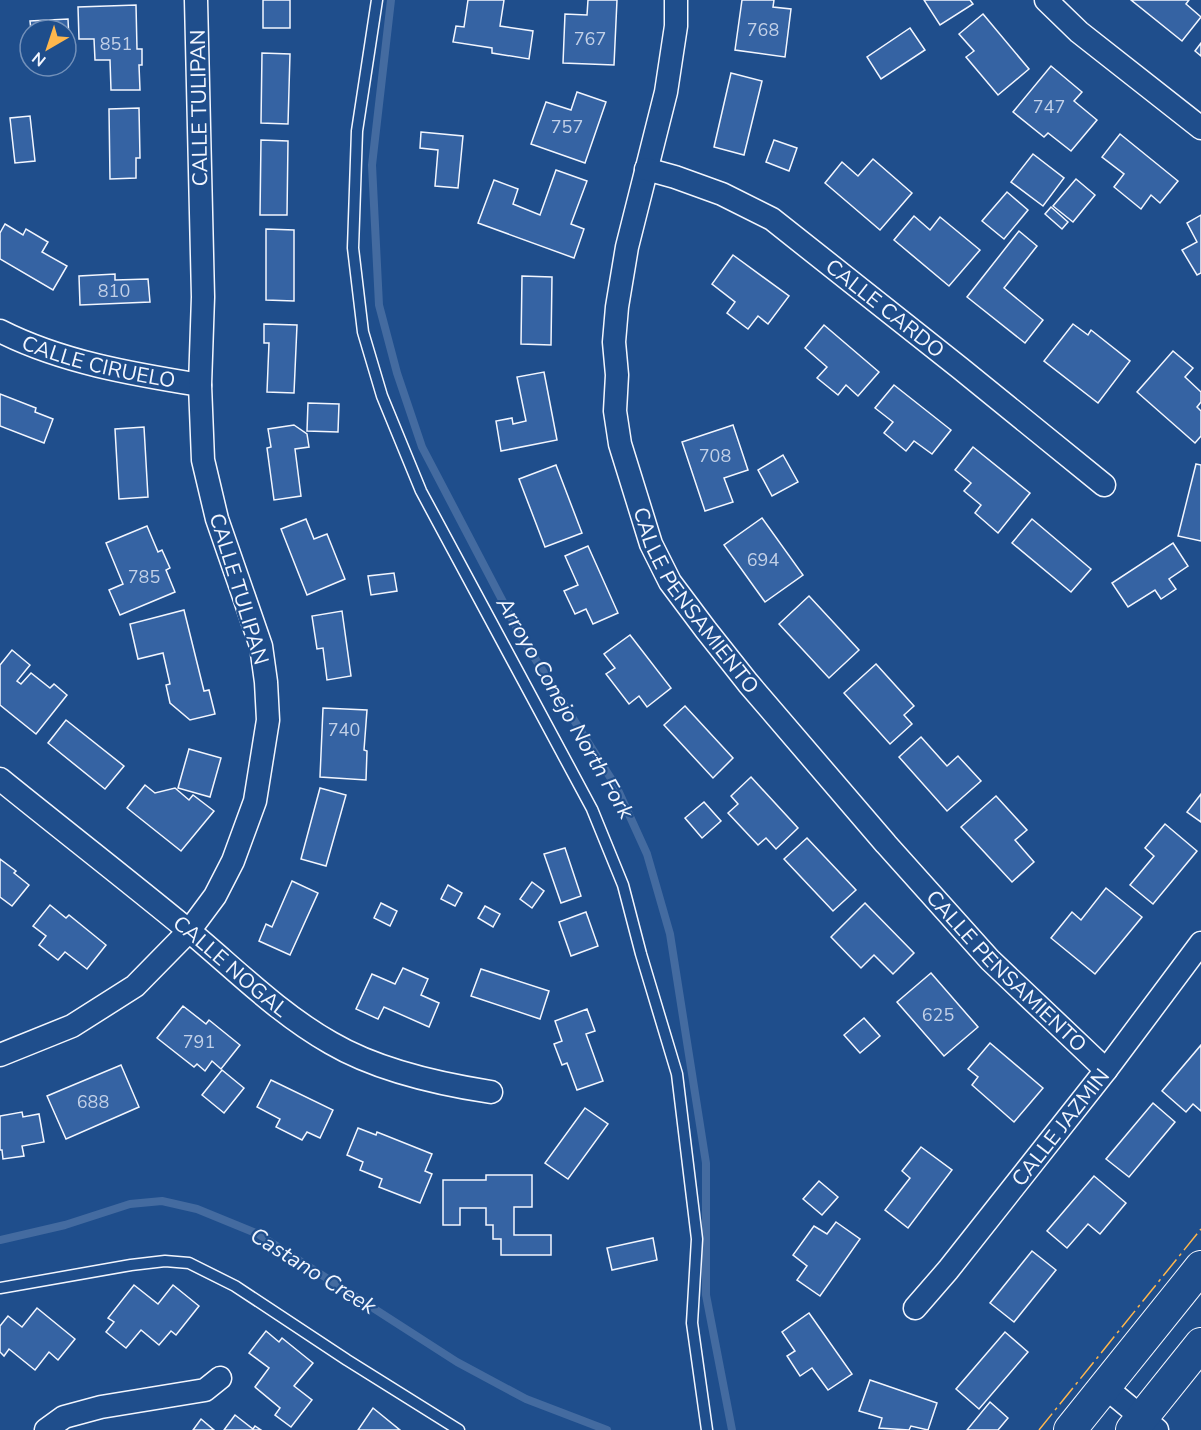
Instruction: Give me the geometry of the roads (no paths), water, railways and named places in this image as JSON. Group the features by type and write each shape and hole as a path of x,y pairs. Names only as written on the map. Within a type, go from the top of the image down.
{"main road":[{"path":"1072,1429 1201,1268"},
{"path":"1144,1426 1201,1344"}],"street":[{"name":"CALLE TULIPAN","path":"0,1055 72,1026 104,1008 135,986 189,931 215,896 233,861 255,801 268,720 261,646 217,519 203,460 200,385 203,297 196,0"},
{"name":"CALLE PENSAMIENTO","path":"676,0 676,26 666,92 627,247 614,342 617,375 615,411 620,444 651,544 670,582 706,630 748,683 886,843 990,960 1106,1070"},
{"path":"1046,0 1078,32 1201,128"},
{"name":"CALLE CARDO","path":"646,169 722,194 772,219 1104,485"},
{"name":"CALLE CIRUELO","path":"0,331 39,348 82,360 134,374 200,385"},
{"name":"CALLE NOGAL","path":"0,779 189,931 274,1004 331,1043 351,1053 417,1077 448,1086 491,1092"},
{"name":"CALLE JAZMIN","path":"915,1308 948,1270 1106,1070 1201,943"},
{"path":"46,1430 64,1418 101,1407 205,1390 220,1378"},
{"path":"1105,1387 1144,1426"}],"lane":[{"path":"377,0 357,132 353,248 363,332 381,396 421,491 592,809 623,885 677,1074 697,1239 692,1323 707,1430"},
{"path":"0,1288 131,1265 165,1261 189,1263 235,1286 459,1430"}],"waterway":[{"name":"Arroyo Conejo North Fork","path":"391,0 372,165 379,305 397,373 422,447 522,638 617,788 647,854 670,934 706,1163 706,1295 732,1430"},
{"name":"Castano Creek","path":"0,1240 65,1225 130,1204 162,1201 197,1209 258,1234 457,1362 526,1399 607,1430"}]}
